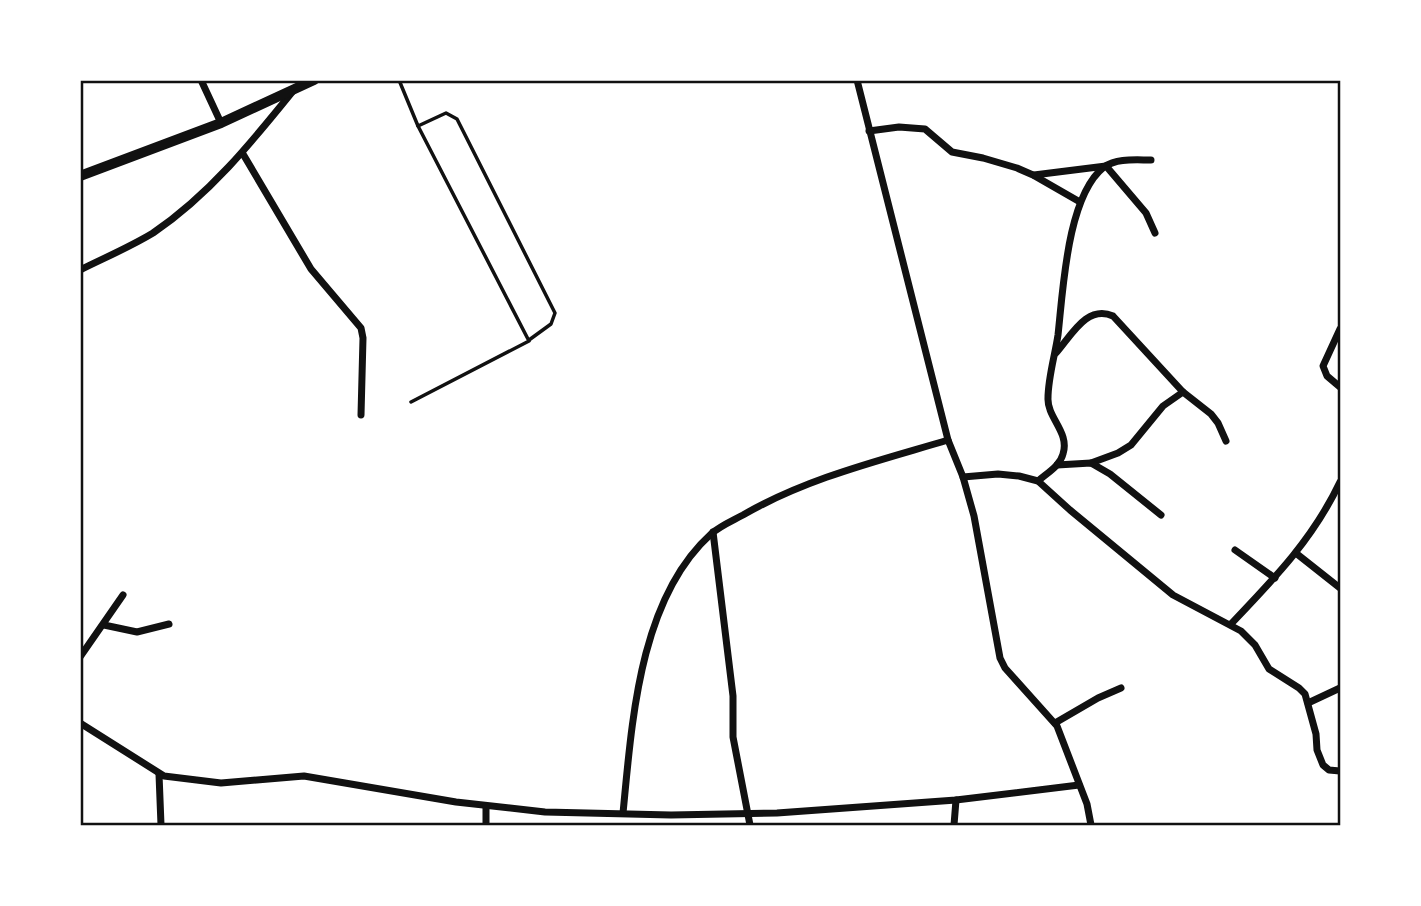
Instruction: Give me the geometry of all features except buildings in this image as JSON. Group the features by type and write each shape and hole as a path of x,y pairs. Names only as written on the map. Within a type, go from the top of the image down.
{"main road":[{"path":"80,176 221,123 314,80"}],"street":[{"path":"201,80 221,123"},
{"path":"857,80 948,440 963,477 974,516 1000,658 1004,668 1055,723 1087,804 1091,825"},
{"path":"80,270 151,234 188,207 243,154 293,91"},
{"path":"869,131 899,127 925,129 952,152 983,158 1033,175 1080,202"},
{"path":"243,154 311,269 361,328 362,415"},
{"path":"1033,175 1105,166 1125,160 1151,160"},
{"path":"1038,481 1057,465 1063,454 1063,434 1048,398 1063,281 1080,202 1093,178 1105,166"},
{"path":"1105,166 1146,213 1155,233"},
{"path":"1055,354 1090,314 1105,312 1113,316 1183,392 1211,414 1226,441"},
{"path":"1340,329 1323,366 1327,376 1340,387"},
{"path":"1057,465 1091,463 1131,445 1163,406 1183,392"},
{"path":"623,813 630,746 652,629 675,577 697,548 713,532 759,505 824,477 948,440"},
{"path":"1091,463 1110,474 1161,515"},
{"path":"963,477 998,474 1038,481 1173,595 1231,624 1255,645 1269,669 1299,688 1308,703 1317,750 1323,765 1329,770 1340,771"},
{"path":"1231,624 1297,554 1331,502 1340,482"},
{"path":"713,532 733,696 733,737 750,825"},
{"path":"1235,550 1275,578"},
{"path":"1297,554 1340,588"},
{"path":"80,657 123,596"},
{"path":"104,625 137,632 169,624"},
{"path":"1055,723 1121,688"},
{"path":"1308,703 1340,688"},
{"path":"80,723 164,776 221,783 304,776 486,806 545,812 748,814 956,800 1079,785"},
{"path":"159,774 161,825"},
{"path":"954,825 956,800"},
{"path":"486,806 486,825"}],"lane":[{"path":"399,80 418,126 529,341"},
{"path":"411,402 529,341 551,324 555,313 457,119 446,113 418,126"}]}
